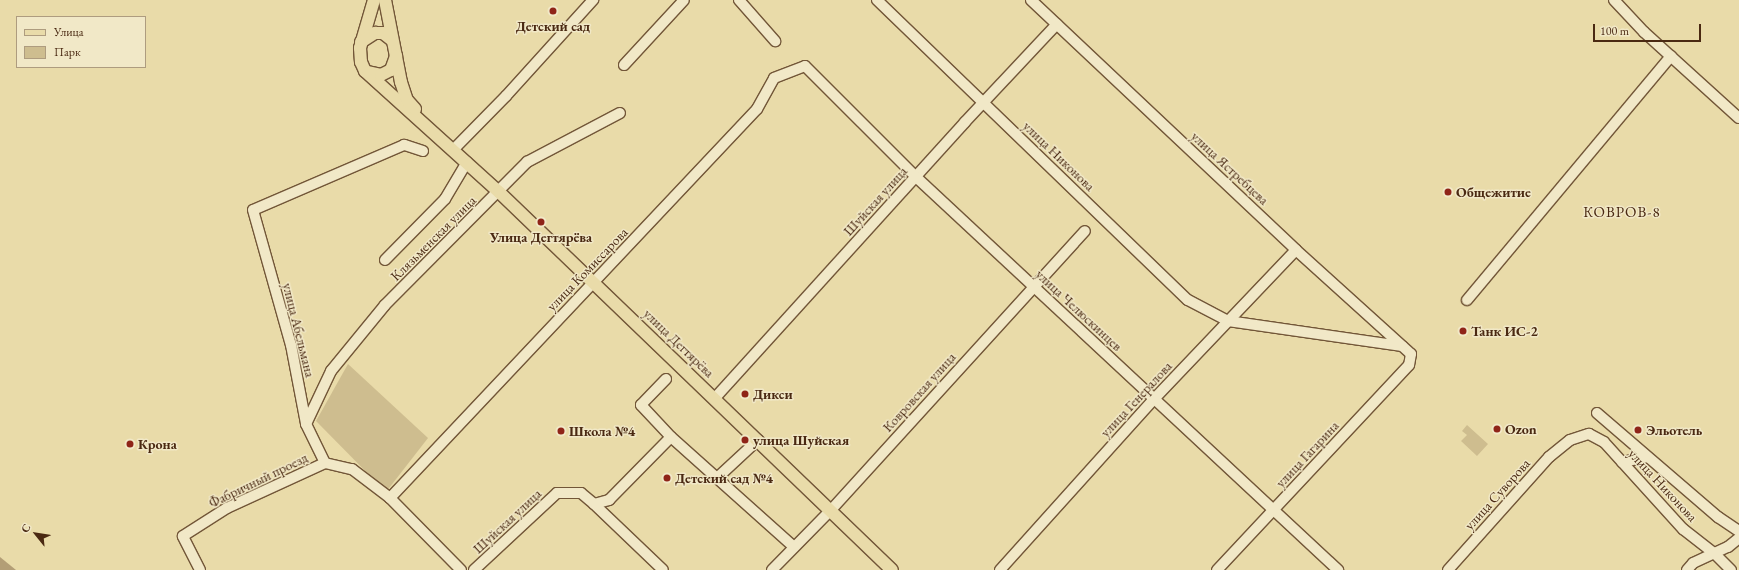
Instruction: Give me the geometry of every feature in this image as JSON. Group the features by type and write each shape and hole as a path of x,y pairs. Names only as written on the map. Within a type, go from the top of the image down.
{"main road":[{"path":"374,0 361,42 361,62 365,71 443,140"},
{"path":"385,0 392,40 407,100 443,140"},
{"path":"361,42 375,33 383,33 392,40"},
{"path":"365,71 373,75 381,75 391,70 396,56"},
{"name":"улица Дегтярёва","path":"443,140 715,398 892,570"}],"street":[{"path":"453,150 506,96 593,0"},
{"path":"624,65 684,0"},
{"path":"739,0 775,41"},
{"name":"улица Никонова","path":"877,0 1188,300 1228,321 1402,346"},
{"name":"улица Ястребцева","path":"1031,0 1296,250 1411,354"},
{"path":"1614,0 1671,56 1739,118"},
{"name":"Шуйская улица","path":"715,398 983,102 1057,24"},
{"path":"1467,300 1671,56"},
{"name":"улица Челюскинцев","path":"805,66 916,177 1338,570"},
{"name":"улица Комиссарова","path":"390,498 482,398 594,283 757,109 774,78 805,66"},
{"name":"Клязьменская улица","path":"306,424 331,371 385,305 499,192 527,162 620,113"},
{"name":"улица Абельмана","path":"325,463 306,424 290,345 253,210 404,146 424,150"},
{"path":"385,260 446,199 467,162"},
{"name":"Ковровская улица","path":"772,570 831,510 1034,286 1085,232"},
{"name":"улица Генералова","path":"1000,570 1155,398 1296,250"},
{"name":"улица Гагарина","path":"1217,570 1409,365 1411,354"},
{"path":"666,380 641,405 671,437 794,547"},
{"path":"1597,413 1718,517 1739,530"},
{"name":"улица Никонова","path":"1570,440 1589,434 1604,442 1683,529 1714,553 1731,570"},
{"path":"594,504 609,500 671,437"},
{"path":"717,478 758,440"},
{"name":"улица Суворова","path":"1448,570 1539,468 1570,440"},
{"path":"1622,462 1648,457"},
{"path":"325,463 352,469 390,498 461,570"},
{"name":"Фабричный проезд","path":"200,570 183,536 227,508 325,463"},
{"name":"Шуйская улица","path":"474,570 557,493 580,493 594,504 663,570"},
{"path":"1686,570 1693,563 1728,548 1739,538"}],"green space":[{"path":"348,364 428,438 386,492 316,421"},
{"path":"1467,425 1488,444 1477,456 1461,441 1467,435 1462,431"}],"shaded area":[{"path":"0,557 16,570 0,570"}],"place":[{"name":"Детский сад","path":"553,11"},
{"name":"Общежитие","path":"1448,192"},
{"name":"Улица Дегтярёва","path":"541,222"},
{"name":"Танк ИС-2","path":"1463,331"},
{"name":"Дикси","path":"745,394"},
{"name":"Ozon","path":"1497,429"},
{"name":"Эльотель","path":"1638,430"},
{"name":"Школа №4","path":"561,431"},
{"name":"улица Шуйская","path":"745,440"},
{"name":"Крона","path":"130,444"},
{"name":"Детский сад №4","path":"667,478"}],"district":[{"name":"КОВРОВ-8","path":"1622,212"}]}
